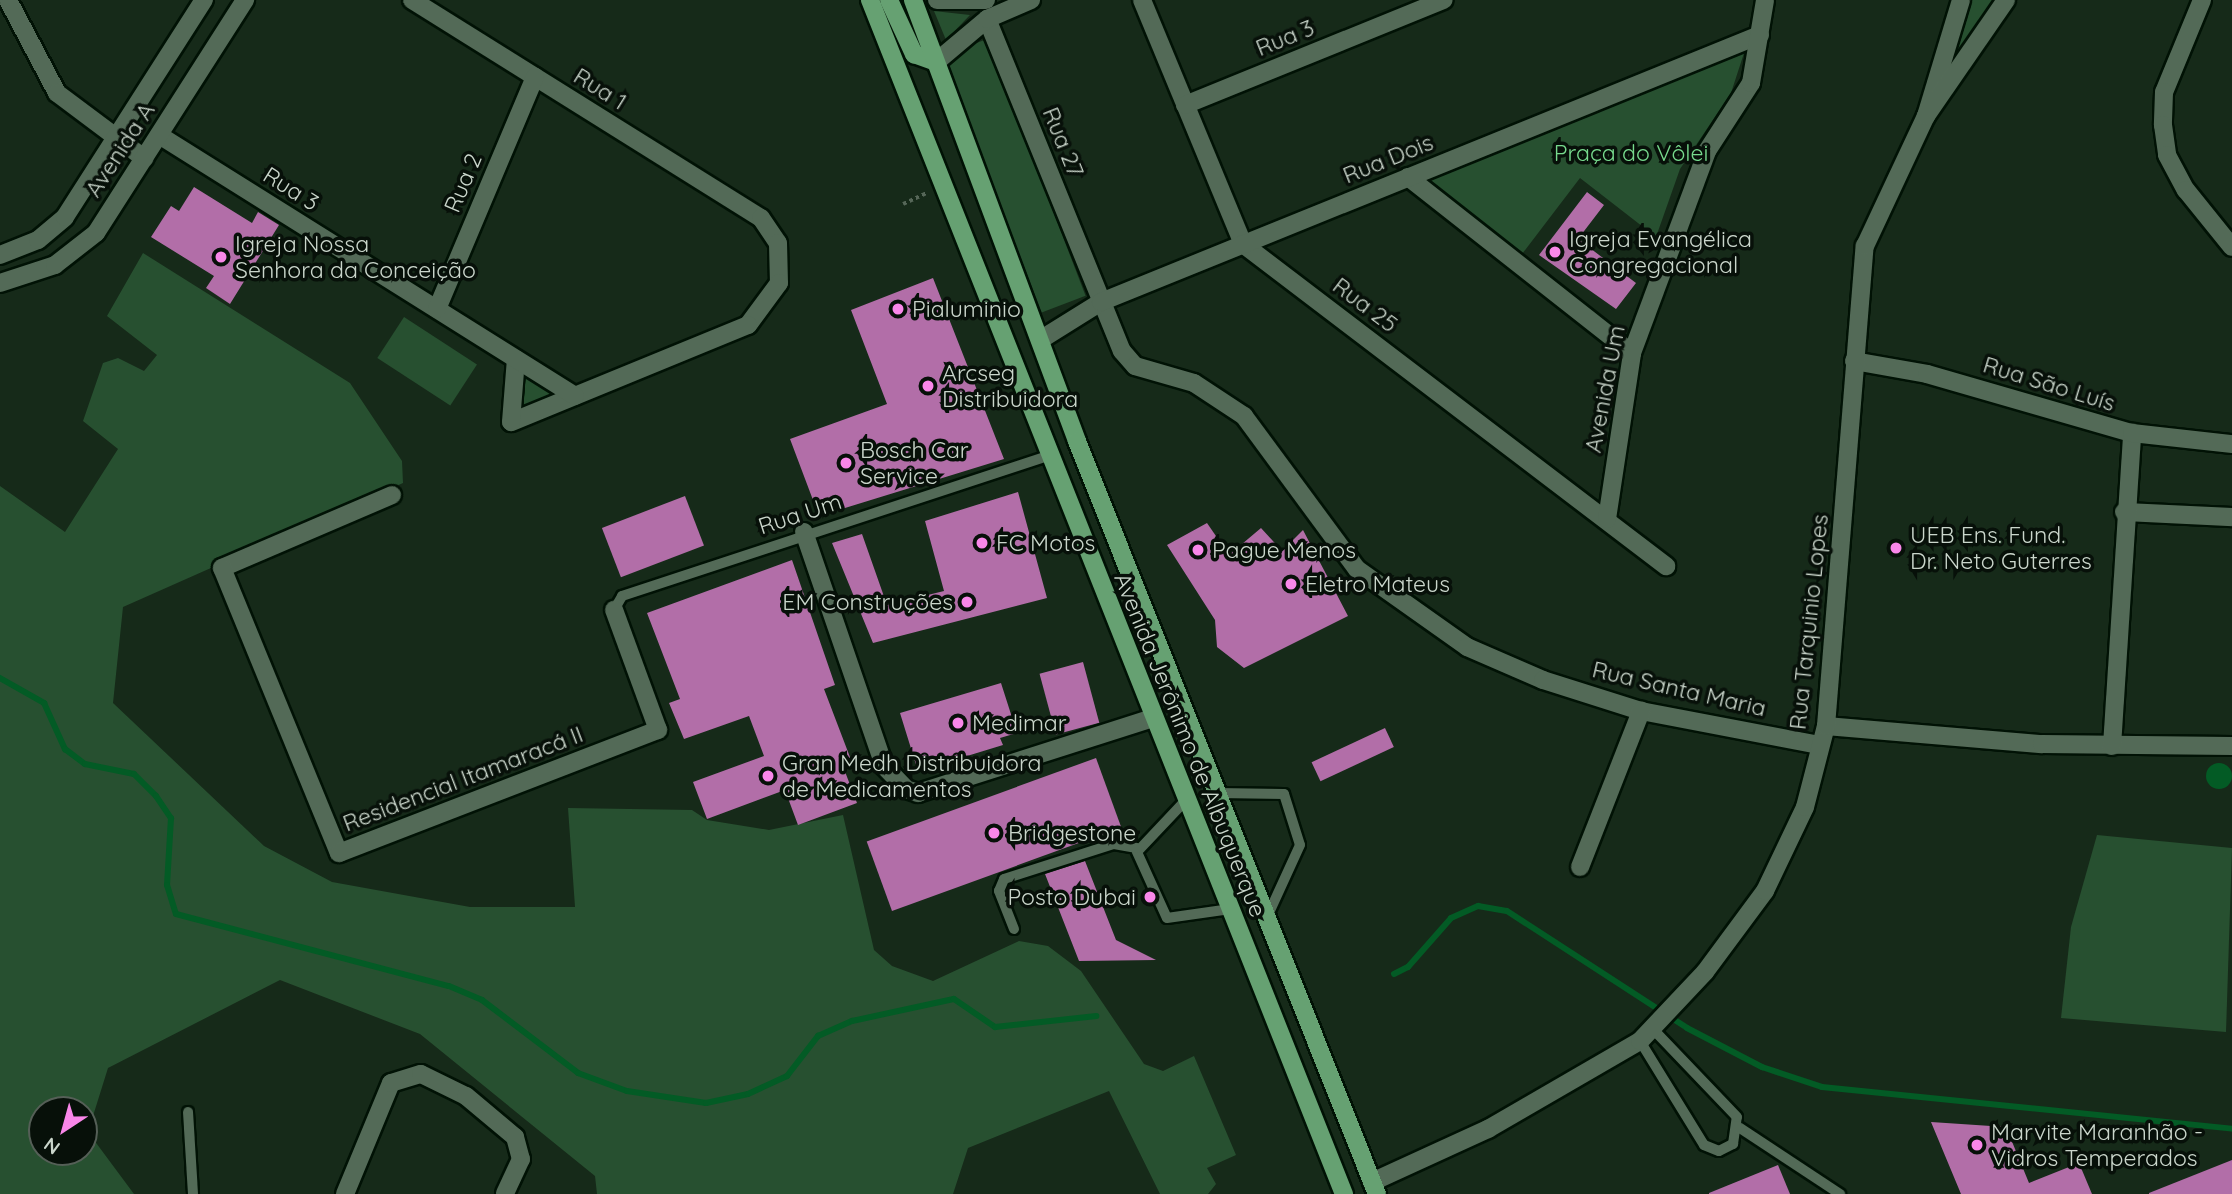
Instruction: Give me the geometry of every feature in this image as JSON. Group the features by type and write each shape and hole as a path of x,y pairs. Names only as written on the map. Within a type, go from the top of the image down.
{"main road":[{"name":"Avenida Jerônimo de Albuquerque","path":"870,0 1344,1194"},
{"path":"889,0 914,54 936,62"},
{"name":"Avenida Jerônimo de Albuquerque","path":"913,0 1040,340 1375,1188"}],"street":[{"path":"8,0 57,93 144,158"},
{"name":"Avenida A","path":"0,255 51,231 116,139 204,0"},
{"name":"Avenida A","path":"0,283 33,275 82,248 144,158 245,0"},
{"name":"Rua 1","path":"412,0 761,218 778,243 781,269 757,318 575,396"},
{"path":"937,0 983,5 1031,0"},
{"path":"1142,0 1243,244"},
{"name":"Rua 3","path":"1185,105 1444,0"},
{"name":"Avenida Um","path":"1607,519 1632,353 1707,151 1751,83 1765,0"},
{"name":"Rua Tarquinio Lopes","path":"1375,1188 1488,1129 1651,1032 1676,1006 1765,891 1805,807 1826,726 1865,246 1926,116 1961,0"},
{"name":"Rua Tarquinio Lopes","path":"1926,116 2006,0"},
{"path":"2202,0 2164,92 2163,125 2167,155 2186,190 2232,247"},
{"path":"936,62 983,5"},
{"name":"Rua 27","path":"983,5 1101,303"},
{"name":"Rua Dois","path":"1040,340 1101,303 1760,35"},
{"name":"Rua 2","path":"437,309 535,77"},
{"name":"Rua 3","path":"159,135 575,396"},
{"path":"1408,177 1632,353"},
{"name":"Rua 25","path":"1243,244 1666,566"},
{"name":"Rua Santa Maria","path":"1101,303 1135,366 1194,383 1244,416 1357,569 1410,612 1542,680 1641,711 1820,746"},
{"path":"516,359 511,422 575,396"},
{"name":"Rua São Luís","path":"1854,361 1927,374 2132,433 2232,444"},
{"path":"2112,746 2124,512 2132,433"},
{"name":"Residencial Itamaracá II","path":"392,495 222,568 338,853 658,730 614,610"},
{"path":"2124,512 2232,517"},
{"path":"804,532 884,766 906,789 918,793 1153,718"},
{"path":"1580,867 1641,711"},
{"path":"1826,726 2112,746 2232,746"},
{"path":"345,1194 391,1083 421,1074 466,1096 515,1137 521,1159 506,1194"}],"lane":[{"name":"Rua Um","path":"614,610 622,596 804,532 1049,456"},
{"path":"1217,793 1284,794 1300,845 1267,917"},
{"path":"1137,848 1186,800"},
{"path":"1014,929 999,891 1004,879 1114,844 1137,848"},
{"path":"1137,848 1167,918 1230,909"},
{"path":"1651,1032 1704,1145 1726,1149 1740,1128"},
{"path":"1651,1032 1737,1117 1740,1128 1840,1194"},
{"path":"188,1112 193,1194"}],"path":[{"path":"903,204 942,187"}],"green space":[{"path":"1972,0 1997,0 1943,75"},
{"path":"934,11 970,15 946,40"},
{"path":"987,39 1086,296 1042,313 943,56"},
{"name":"Praça do Vôlei","path":"1745,50 1731,93 1680,169 1656,237 1580,178 1522,254 1427,180"},
{"path":"143,253 350,383 402,461 403,483 123,607 113,703 264,846 332,882 470,907 575,907 568,808 692,810 707,820 769,830 843,815 874,950 892,966 933,981 1019,941 1048,946 1081,971 1144,1064 1163,1071 1194,1056 1236,1155 1207,1168 1216,1184 1208,1194 1160,1194 1109,1091 968,1148 953,1194 597,1194 595,1176 420,1034 280,980 108,1068 98,1100 98,1096 28,1096 28,1166 98,1166 98,1145 134,1194 0,1194 0,486 65,532 118,449 83,421 103,363 118,358 144,371 157,355 107,316"},
{"path":"404,317 477,364 450,405 377,358"},
{"path":"518,365 558,391 521,407"},
{"path":"2097,835 2232,848 2226,1032 2061,1018 2071,927"}],"shaded area":[{"path":"2219,763 2228,767 2232,776 2228,785 2219,789 2210,785 2206,776 2210,767"}],"building":[{"name":"Igreja Nossa Senhora da Conceição","path":"194,187 252,223 258,212 279,225 230,304 206,288 214,276 151,237 171,206 179,211"},
{"name":"Igreja Evangélica Congregacional","path":"1587,192 1604,205 1578,239 1636,283 1616,309 1539,255"},
{"path":"933,278 1004,459 819,516 790,439 887,404 851,310"},
{"path":"1018,492 1047,598 873,643 832,543 862,534 887,605 944,591 925,521"},
{"path":"685,496 704,545 621,577 602,528"},
{"name":"Eletro Mateus","path":"1207,523 1229,555 1261,528 1282,551 1303,530 1348,616 1244,668 1217,647 1215,620 1167,545"},
{"path":"792,560 835,685 824,689 853,765 844,769 857,803 798,825 785,790 707,819 693,782 764,756 749,716 684,739 669,703 680,699 647,613"},
{"path":"1083,662 1099,723 1056,735 1040,674"},
{"name":"Medimar","path":"1001,683 1017,733 1000,738 1003,745 918,771 900,713"},
{"path":"1385,728 1394,747 1320,781 1312,762"},
{"name":"Bridgestone","path":"1096,758 1121,828 892,911 867,841"},
{"path":"1085,861 1116,940 1156,960 1079,961 1045,874"},
{"name":"Marvite Maranhão - Vidros Temperados","path":"1931,1122 2006,1127 2029,1183 2079,1163 2092,1194 1961,1194"},
{"name":"Marvite Maranhão - Vidros Temperados","path":"2232,1160 2232,1194 2149,1194 2149,1193"},
{"path":"1778,1165 1790,1194 1709,1194 1709,1193"}],"waterway":[{"path":"0,678 44,703 65,749 85,764 134,774 156,796 171,818 167,885 176,914 449,986 482,1000 578,1073 627,1091 706,1103 748,1094 787,1076 818,1036 852,1021 954,999 995,1027 1096,1016"},
{"path":"1394,974 1408,967 1451,918 1478,906 1507,911 1687,1028 1762,1067 1822,1087 2232,1129"}],"place":[{"name":"Igreja Evangélica Congregacional","path":"1555,252"},
{"name":"Igreja Nossa Senhora da Conceição","path":"221,257"},
{"name":"Pialuminio","path":"898,309"},
{"name":"Arcseg Distribuidora","path":"928,386"},
{"name":"Bosch Car Service","path":"846,463"},
{"name":"FC Motos","path":"982,543"},
{"name":"UEB Ens. Fund. Dr. Neto Guterres","path":"1896,548"},
{"name":"Pague Menos","path":"1198,550"},
{"name":"Eletro Mateus","path":"1291,584"},
{"name":"EM Construções","path":"967,602"},
{"name":"Medimar","path":"958,723"},
{"name":"Gran Medh Distribuidora de Medicamentos","path":"768,776"},
{"name":"Bridgestone","path":"994,833"},
{"name":"Posto Dubai","path":"1150,897"},
{"name":"Marvite Maranhão - Vidros Temperados","path":"1977,1145"}]}
